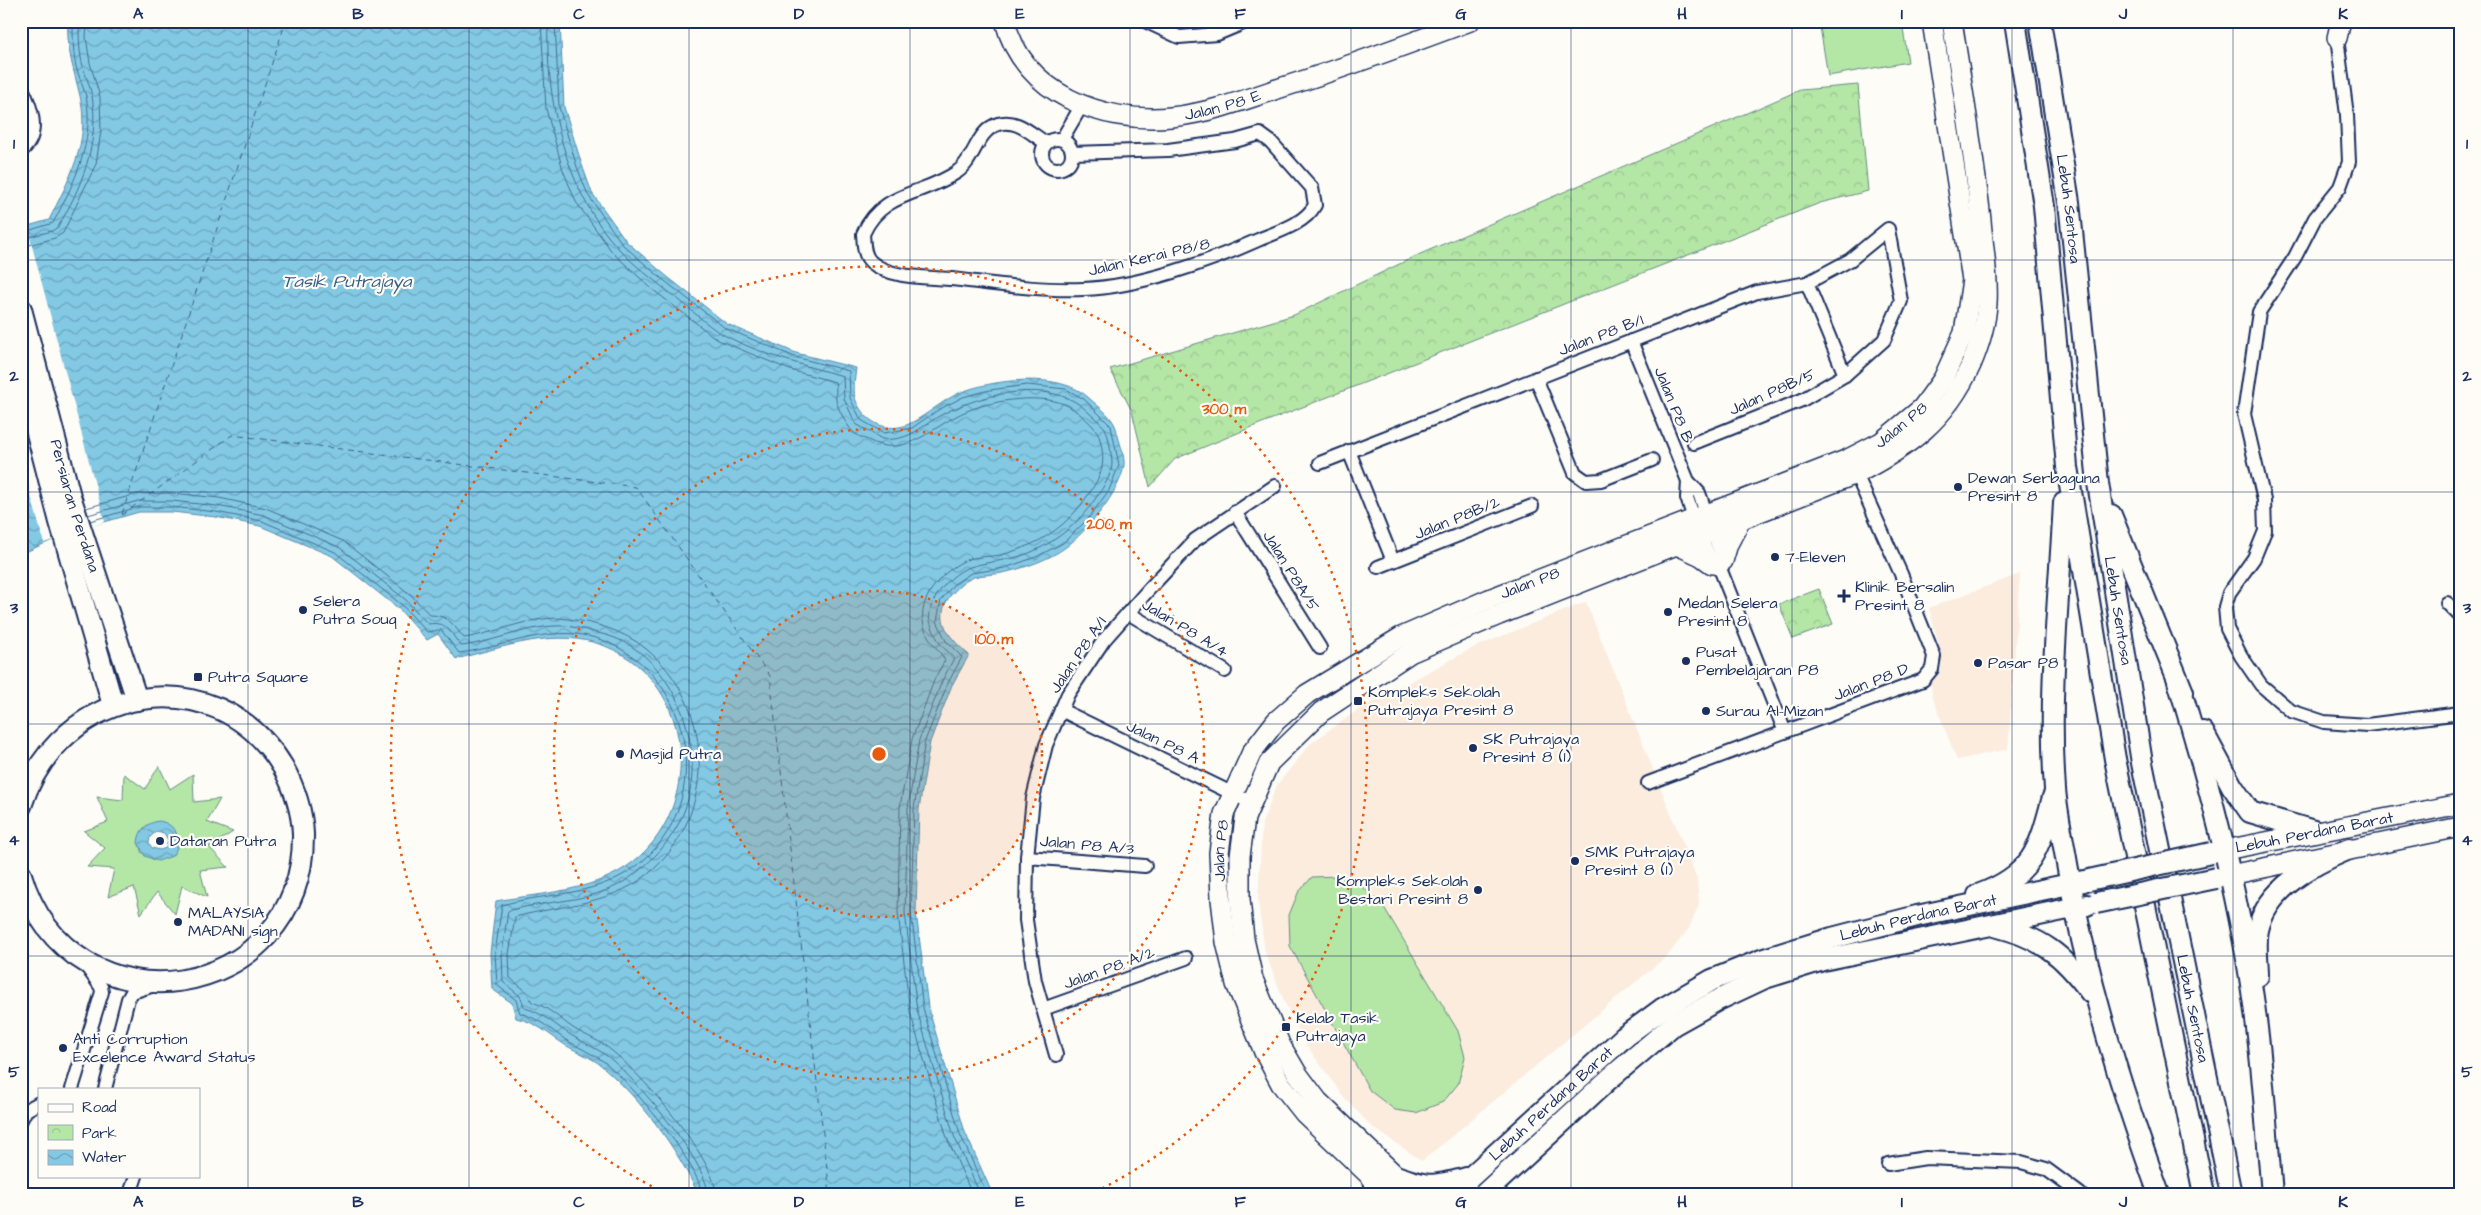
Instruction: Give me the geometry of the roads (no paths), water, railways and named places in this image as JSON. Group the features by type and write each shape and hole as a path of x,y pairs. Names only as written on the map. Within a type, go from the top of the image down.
{"main road":[{"name":"Lebuh Sentosa","path":"2015,21 2044,206 2067,468 2115,759 2204,1194"},
{"name":"Lebuh Sentosa","path":"2040,21 2069,202 2098,483 2142,763 2232,1194"},
{"name":"Persiaran Perdana","path":"21,309 70,496 77,547 113,705"},
{"name":"Persiaran Perdana","path":"21,371 77,547 137,700"},
{"path":"2067,468 2052,703 2055,791 2080,882 2075,908 2097,1000 2133,1122 2159,1194"},
{"path":"2098,483 2178,681 2206,772 2218,852 2257,1027"},
{"path":"2178,681 2232,786 2250,812 2314,831"},
{"path":"21,806 28,786 40,764 56,743 84,719 113,705 137,700 160,698 183,700 213,708 246,726 263,740 288,777 300,812 303,831 303,850 295,886 288,903 268,934 235,961 216,971 196,978 161,983 134,981 107,973 82,961 54,937 38,917 27,894 21,875"},
{"path":"1917,916 1996,888 2019,874 2032,857 2046,825 2055,791"},
{"path":"2272,1194 2257,1027 2258,930 2269,905 2282,890 2304,871 2349,848"},
{"name":"Lebuh Perdana Barat","path":"1452,1194 1596,1060 1670,1004 1712,980 1764,959 1832,938 1917,916 2218,852"},
{"name":"Lebuh Perdana Barat","path":"1484,1194 1609,1079 1673,1024 1716,1000 1766,978 1823,960 2223,876"},
{"path":"1991,925 2020,932 2043,944 2072,967 2097,1000"},
{"path":"1391,1184 1436,1186 1469,1178"}],"street":[{"name":"Jalan P8 E","path":"1005,21 1016,48 1028,66 1046,85 1082,105 1107,113 1169,117 1214,109 1320,76 1470,21"},
{"path":"1145,21 1179,37 1217,34 1248,21"},
{"name":"Jalan P8","path":"1391,1184 1375,1186 1304,1113 1281,1084 1264,1052 1236,984 1226,942 1221,899 1219,853 1224,814 1252,752 1276,722 1307,694 1392,642 1489,599 1700,515 1848,459 1881,442 1922,408 1943,379 1964,333 1972,280 1932,21"},
{"name":"Jalan P8","path":"1415,1194 1391,1184 1318,1101 1297,1074 1280,1044 1253,979 1244,939 1240,899 1240,856 1244,828 1252,803 1269,763 1294,736 1321,712 1410,653 1856,474 1910,443 1940,416 1960,390 1986,323 1987,284 1978,192 1952,21"},
{"path":"2337,27 2347,115 2349,162 2340,186 2315,218 2294,257 2259,312 2244,414 2264,500 2264,531 2254,558 2229,593 2225,607 2227,628 2240,656 2261,684 2291,711 2324,722 2367,725 2460,713"},
{"path":"21,86 30,107 27,122 30,142 21,151"},
{"path":"1062,139 1082,105"},
{"name":"Jalan Kerai P8/8","path":"1046,143 1021,125 1010,122 998,124 987,129 967,163 956,173 903,196 879,210 866,226 864,234 866,255 876,265 906,274 1009,285 1085,289 1128,282 1214,260 1298,222 1312,212 1315,205 1312,188 1271,142 1260,134 1235,141 1168,150 1072,154"},
{"path":"1062,139 1071,148 1072,154 1068,164 1057,169 1051,168 1042,160 1041,154 1046,143 1050,140 1062,139"},
{"name":"Jalan P8 B/1","path":"1320,463 1757,292 1807,283 1850,260 1888,229"},
{"name":"Jalan P8B/5","path":"1694,443 1802,400 1846,375 1884,340 1901,301 1888,229"},
{"path":"1807,283 1846,375"},
{"name":"Jalan P8 B","path":"1631,341 1688,481 1687,498 1700,515 1785,732"},
{"path":"1536,378 1575,473 1586,481 1601,480 1652,460"},
{"path":"1349,451 1393,561"},
{"name":"Jalan P8 D","path":"1648,784 1923,680 1932,669 1934,656 1856,474"},
{"name":"Jalan P8 A/1","path":"1056,1055 1035,980 1026,920 1027,857 1033,798 1046,745 1068,694 1104,640 1195,540 1275,486"},
{"name":"Jalan P8B/2","path":"1378,568 1532,506"},
{"name":"Jalan P8A/5","path":"1235,512 1320,648"},
{"path":"1677,545 1719,565 1740,520"},
{"path":"2446,603 2460,616"},
{"name":"Jalan P8 A/4","path":"1128,613 1225,671"},
{"name":"Jalan P8 A","path":"1061,710 1252,803"},
{"name":"Lebuh Perdana Barat","path":"2218,852 2314,831 2460,804"},
{"name":"Lebuh Perdana Barat","path":"2223,876 2349,848 2460,827"},
{"name":"Jalan P8 A/3","path":"1027,857 1145,866"},
{"name":"Jalan P8 A/2","path":"1043,1009 1186,958"},
{"path":"72,1088 102,992 101,987 82,961"},
{"path":"105,1088 128,999 132,992 161,983"},
{"path":"21,1120 26,1110 38,1104"},
{"path":"1888,1164 1926,1158 2021,1162 2046,1169 2080,1194"},
{"path":"130,1194 135,1178"}],"water":[{"name":"Tasik Putrajaya","path":"68,21 560,21 564,107 592,193 627,242 727,324 796,353 856,368 855,398 864,414 870,420 885,427 894,428 911,423 953,396 973,388 1008,381 1026,380 1062,384 1077,389 1110,418 1116,427 1124,465 1110,498 1083,532 1066,547 1046,559 1015,570 978,576 967,581 950,596 943,613 943,621 950,636 969,655 952,685 930,742 919,809 916,912 928,1007 965,1132 992,1193 698,1194 669,1142 657,1125 617,1080 602,1066 565,1045 536,1025 516,1018 512,1003 492,989 490,953 496,901 574,888 604,879 618,872 647,849 666,821 678,789 680,754 674,721 659,690 636,665 605,646 568,638 530,641 456,659 438,634 427,640 399,609 332,556 260,526 216,517 172,512 139,512 73,531 21,554 21,228 49,220 70,176 80,145 83,113 69,50"},
{"path":"159,821 170,826 177,834 178,840 176,851 172,856 158,861 145,856 138,843 144,828","holes":["157,831 164,833 168,840 166,848 160,850 152,848 149,843 150,837"]}],"place":[{"name":"Dewan Serbaguna Presint 8","path":"1958,487"},
{"name":"7-Eleven","path":"1775,557"},
{"name":"Klinik Bersalin Presint 8","path":"1844,596"},
{"name":"Selera Putra Souq","path":"303,610"},
{"name":"Medan Selera Presint 8","path":"1668,612"},
{"name":"Pusat Pembelajaran P8","path":"1686,661"},
{"name":"Pasar P8","path":"1978,663"},
{"name":"Putra Square","path":"198,677"},
{"name":"Kompleks Sekolah Putrajaya Presint 8","path":"1358,701"},
{"name":"Surau Al-Mizan","path":"1706,711"},
{"name":"SK Putrajaya Presint 8 (1)","path":"1473,748"},
{"name":"Masjid Putra","path":"620,754"},
{"name":"Dataran Putra","path":"160,841"},
{"name":"SMK Putrajaya Presint 8 (1)","path":"1575,861"},
{"name":"Kompleks Sekolah Bestari Presint 8","path":"1478,890"},
{"name":"MALAYSIA MADANI sign","path":"178,922"},
{"name":"Kelab Tasik Putrajaya","path":"1286,1027"},
{"name":"Anti Corruption Excelence Award Status","path":"63,1048"}]}
